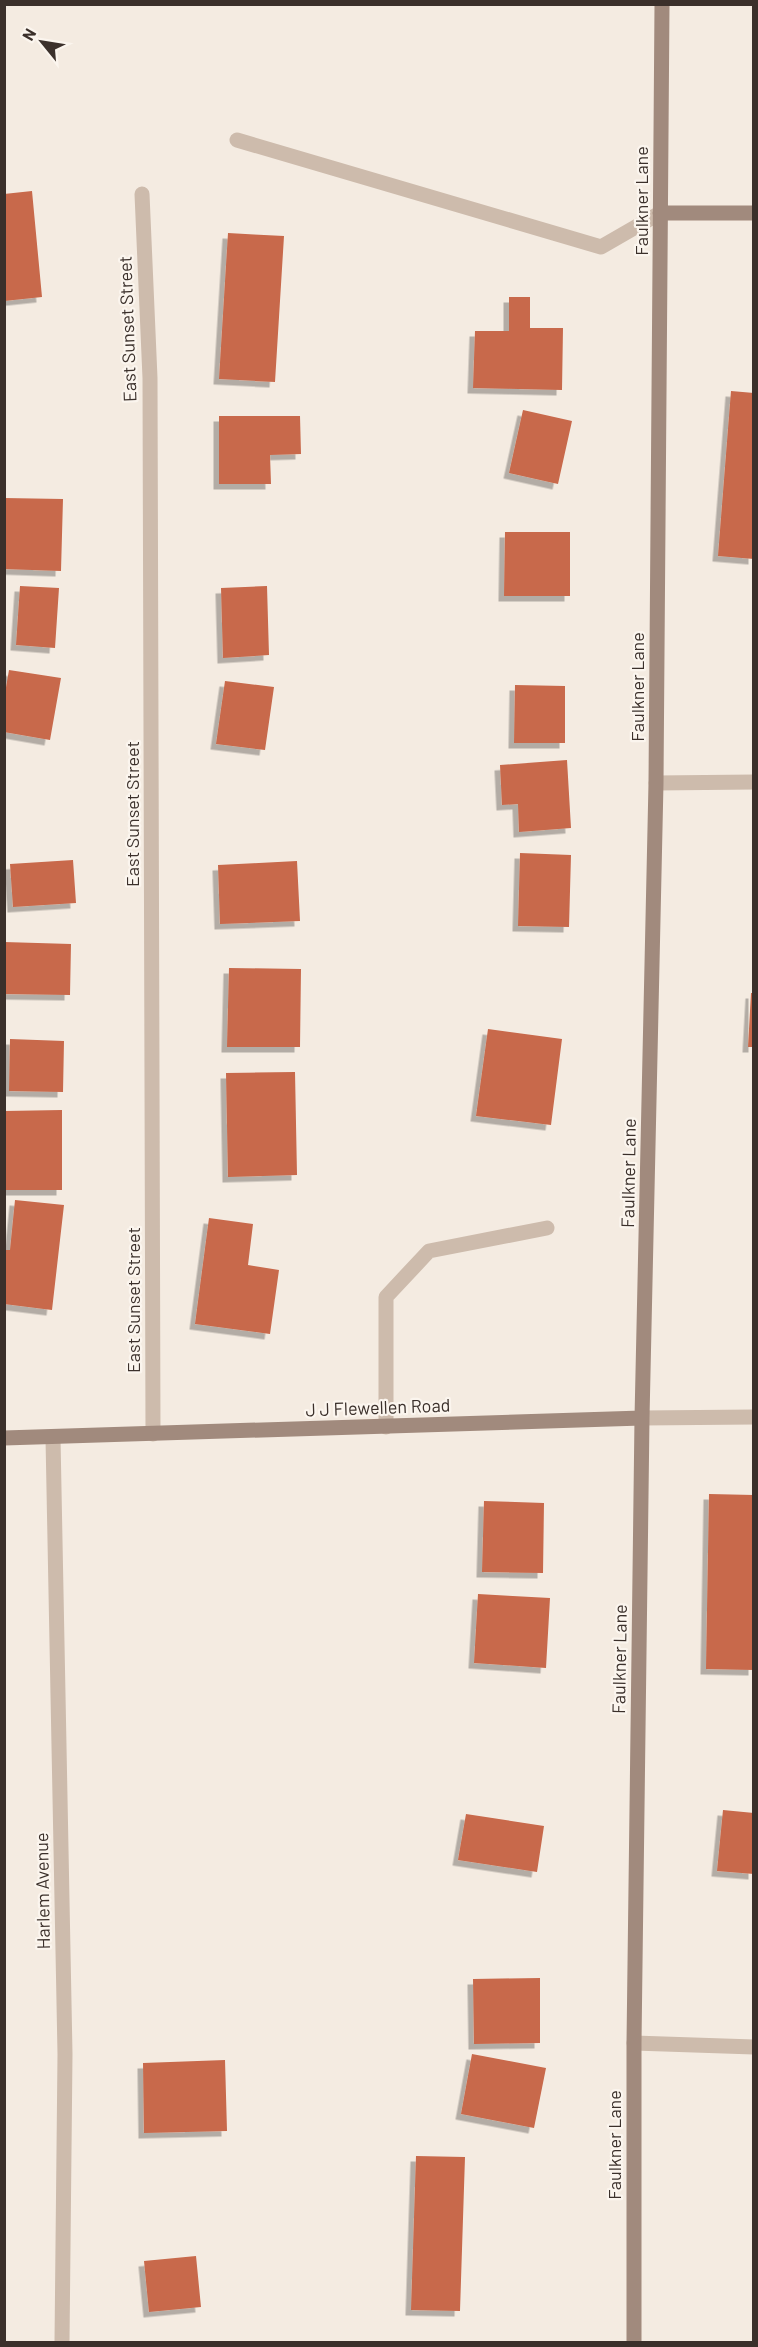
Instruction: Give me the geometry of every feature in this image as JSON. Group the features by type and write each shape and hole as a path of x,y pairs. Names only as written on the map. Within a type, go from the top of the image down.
{"street":[{"name":"Faulkner Lane","path":"634,2343 634,2043 642,1418 656,783 662,4"},
{"path":"237,140 601,247 660,213 753,213"},
{"name":"East Sunset Street","path":"142,194 150,390 153,1434"},
{"path":"656,783 753,782"},
{"path":"386,1427 386,1297 429,1251 547,1228"},
{"name":"J J Flewellen Road","path":"4,1438 642,1418 753,1417"},
{"name":"Harlem Avenue","path":"53,1438 65,2054 62,2343"},
{"path":"634,2043 753,2048"}],"building":[{"path":"32,191 42,297 4,301 4,194"},
{"path":"228,233 284,236 275,382 219,379"},
{"path":"509,297 530,297 530,328 563,328 562,390 473,388 475,331 509,331"},
{"path":"731,391 754,393 754,559 718,556"},
{"path":"523,410 572,421 558,484 509,473"},
{"path":"219,416 300,416 301,454 270,455 271,484 219,484"},
{"path":"4,498 63,499 61,571 4,569"},
{"path":"505,532 570,532 570,596 504,596"},
{"path":"20,586 59,588 55,648 16,645"},
{"path":"267,586 269,655 223,658 221,588"},
{"path":"9,670 61,678 50,740 4,732 4,699"},
{"path":"225,681 274,687 265,750 216,744"},
{"path":"515,685 565,686 565,743 514,743"},
{"path":"567,760 571,828 519,832 518,804 502,805 500,765"},
{"path":"520,853 571,855 569,927 518,926"},
{"path":"73,860 76,903 13,907 10,864"},
{"path":"297,861 300,921 220,924 218,865"},
{"path":"4,942 71,944 70,995 4,994"},
{"path":"229,968 301,969 300,1047 227,1047"},
{"path":"751,993 754,993 754,1047 748,1047"},
{"path":"488,1029 562,1039 551,1125 476,1116"},
{"path":"10,1039 64,1041 63,1092 9,1091"},
{"path":"295,1072 297,1175 228,1177 226,1073"},
{"path":"62,1110 62,1190 5,1190 5,1111"},
{"path":"15,1200 64,1205 52,1310 4,1304 4,1250 10,1250"},
{"path":"209,1218 253,1224 248,1265 279,1270 270,1334 195,1324"},
{"path":"709,1494 754,1495 754,1670 706,1669"},
{"path":"484,1501 544,1503 543,1573 482,1572"},
{"path":"478,1594 550,1598 546,1668 474,1663"},
{"path":"723,1810 754,1813 754,1874 717,1871"},
{"path":"466,1814 544,1826 537,1872 458,1860"},
{"path":"540,1978 540,2043 474,2044 473,1979"},
{"path":"472,2054 546,2068 534,2128 461,2114"},
{"path":"225,2060 227,2131 144,2133 143,2063"},
{"path":"416,2156 465,2157 460,2311 411,2310"},
{"path":"196,2256 201,2307 149,2312 144,2261"}]}
